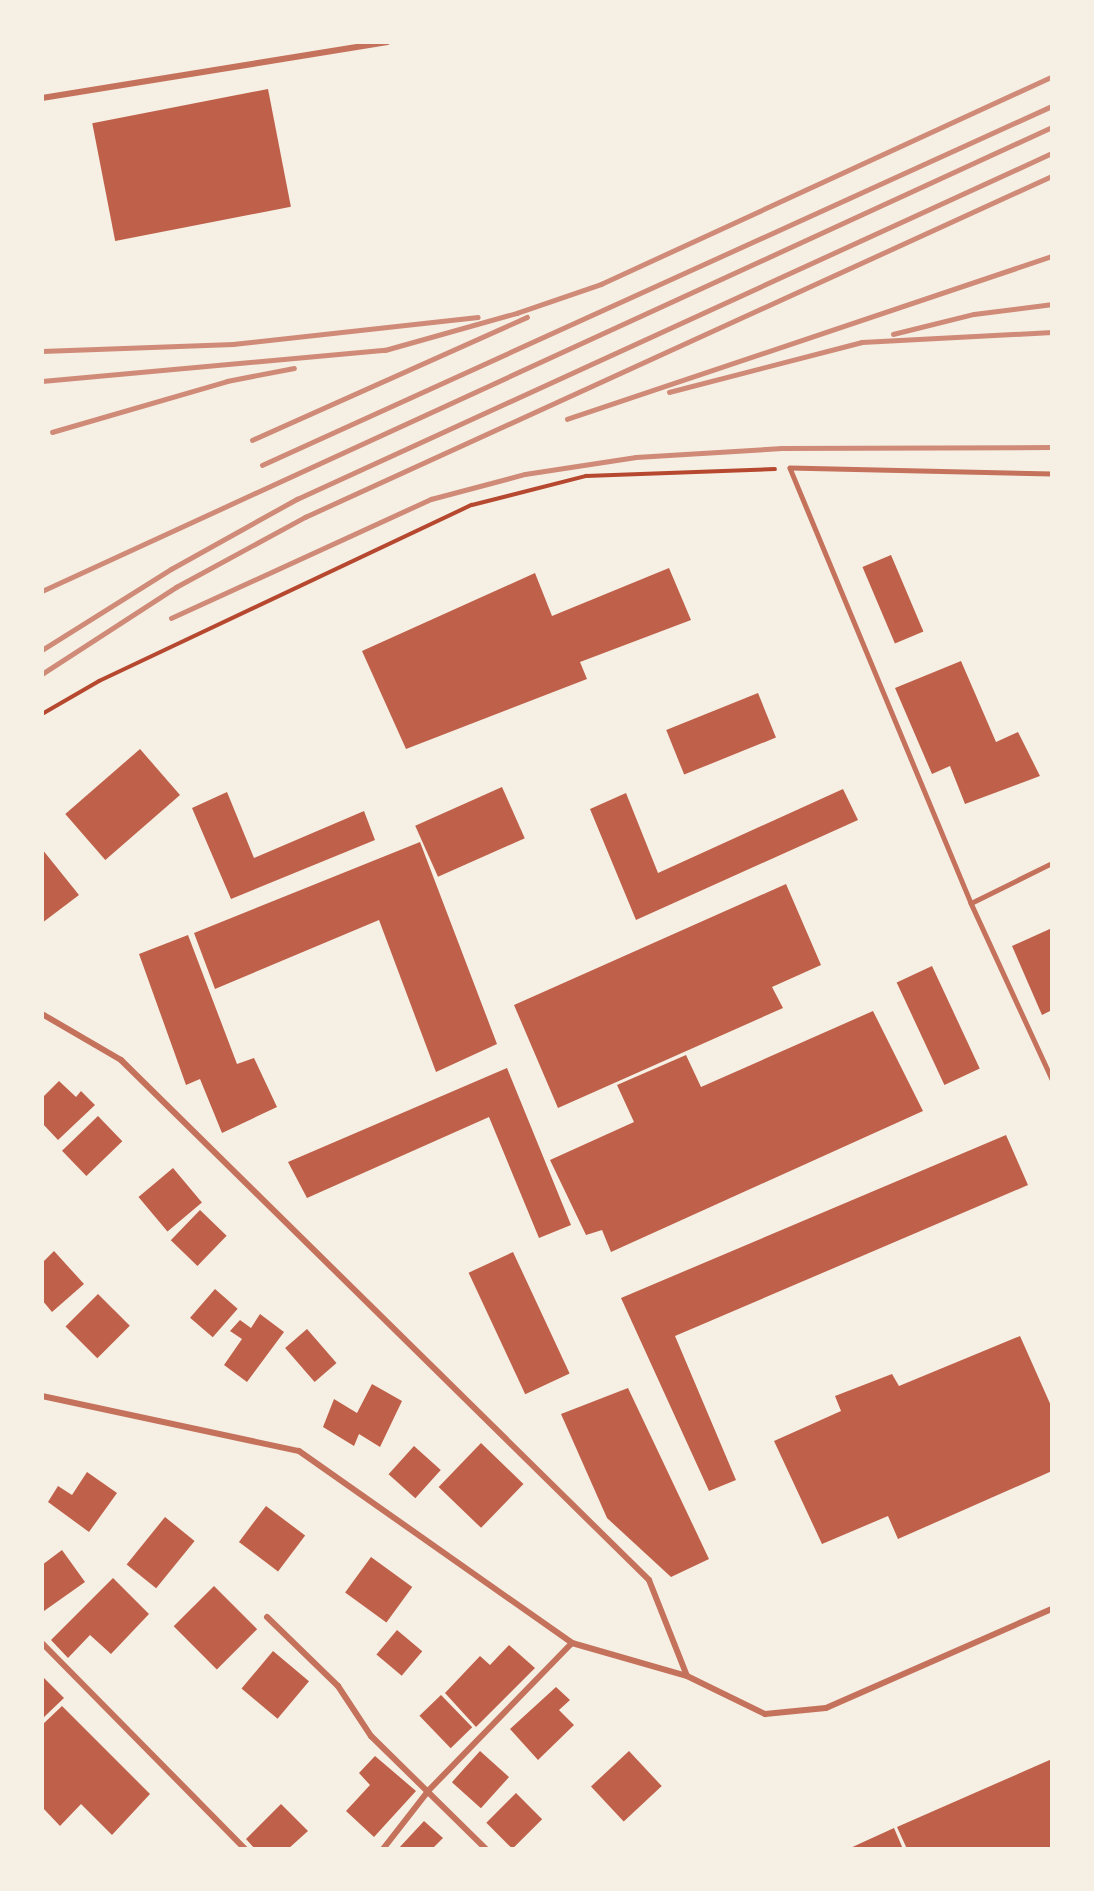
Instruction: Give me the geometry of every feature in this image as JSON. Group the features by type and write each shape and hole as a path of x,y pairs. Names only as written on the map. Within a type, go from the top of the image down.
{"street":[{"path":"42,98 387,42"},
{"path":"42,1014 121,1060 649,1580 687,1676"},
{"path":"42,1396 299,1451 572,1643 687,1676 765,1714 826,1708 1052,1609"},
{"path":"267,1617 338,1686 371,1736 429,1790 486,1849"},
{"path":"42,1643 245,1849"},
{"path":"383,1849 429,1790 572,1643"}],"lane":[{"path":"1052,474 790,468 971,903 1052,1079"},
{"path":"971,903 1052,863"}],"path":[{"path":"42,714 99,681 472,505 586,476 790,468"}],"building":[{"path":"268,89 291,207 115,241 92,123"},
{"path":"891,555 923,631 895,644 862,567"},
{"path":"669,568 691,620 580,662 587,679 406,749 362,651 535,573 552,616"},
{"path":"961,661 996,742 1018,732 1040,776 965,804 950,766 932,774 895,688"},
{"path":"758,693 776,738 684,775 666,730"},
{"path":"140,749 180,795 105,860 65,814"},
{"path":"502,787 525,838 438,877 415,826"},
{"path":"843,789 858,820 636,920 590,809 626,793 658,873"},
{"path":"227,792 254,858 364,811 375,840 231,899 192,808"},
{"path":"420,842 497,1044 436,1072 379,920 215,989 194,933"},
{"path":"42,849 79,895 42,923"},
{"path":"786,884 821,965 772,987 783,1008 558,1108 514,1005"},
{"path":"1052,928 1052,1010 1042,1015 1012,946"},
{"path":"188,935 237,1064 254,1058 277,1107 222,1133 200,1079 186,1085 139,954"},
{"path":"932,966 980,1068 944,1085 897,982"},
{"path":"873,1011 923,1111 611,1252 602,1230 586,1235 550,1160 634,1122 617,1085 686,1055 701,1087"},
{"path":"507,1068 571,1225 539,1238 489,1117 307,1198 288,1162"},
{"path":"59,1081 76,1097 81,1091 95,1105 58,1140 42,1123 42,1098"},
{"path":"98,1116 122,1141 86,1176 62,1151"},
{"path":"1006,1135 1028,1185 675,1336 736,1480 709,1491 621,1298"},
{"path":"173,1168 202,1202 167,1231 139,1197"},
{"path":"200,1210 227,1236 197,1266 171,1240"},
{"path":"54,1251 84,1284 52,1312 42,1300 42,1263"},
{"path":"513,1252 570,1373 525,1394 469,1273"},
{"path":"215,1289 238,1309 213,1337 190,1318"},
{"path":"98,1294 130,1326 97,1358 65,1327"},
{"path":"260,1314 284,1332 247,1382 224,1365 242,1339 230,1331 240,1320 251,1328"},
{"path":"307,1329 337,1363 315,1382 285,1348"},
{"path":"1020,1336 1052,1408 1052,1471 898,1539 888,1516 822,1544 774,1441 841,1411 835,1396 892,1374 899,1386"},
{"path":"372,1384 402,1401 380,1447 359,1434 354,1446 323,1427 334,1399 357,1413"},
{"path":"628,1388 709,1559 671,1577 607,1518 561,1414"},
{"path":"481,1443 523,1484 481,1528 439,1487"},
{"path":"414,1446 441,1470 415,1498 389,1474"},
{"path":"87,1472 117,1493 89,1532 48,1502 58,1486 72,1495"},
{"path":"266,1506 305,1535 278,1571 239,1542"},
{"path":"165,1517 195,1541 156,1588 127,1564"},
{"path":"62,1550 85,1582 44,1611 42,1565"},
{"path":"371,1557 412,1587 386,1623 345,1593"},
{"path":"113,1578 149,1614 111,1654 90,1635 68,1658 51,1640"},
{"path":"214,1586 257,1629 217,1669 174,1626"},
{"path":"397,1630 422,1651 402,1676 376,1655"},
{"path":"509,1645 535,1668 476,1727 445,1693 480,1656 490,1665"},
{"path":"273,1651 309,1681 278,1719 242,1689"},
{"path":"42,1676 64,1698 42,1719"},
{"path":"556,1687 570,1700 559,1710 574,1725 538,1760 510,1729"},
{"path":"441,1695 472,1727 451,1748 419,1716"},
{"path":"62,1706 150,1794 112,1835 81,1804 60,1826 42,1807 42,1725"},
{"path":"480,1751 509,1777 481,1808 452,1782"},
{"path":"629,1751 662,1786 624,1822 591,1786"},
{"path":"375,1756 416,1791 374,1837 346,1811 370,1785 359,1773"},
{"path":"1052,1759 1052,1848 907,1849 897,1827"},
{"path":"516,1793 542,1819 512,1849 486,1823"},
{"path":"281,1804 308,1831 288,1849 255,1849 246,1839"},
{"path":"424,1821 443,1838 432,1849 398,1849"},
{"path":"894,1828 903,1849 848,1849"}],"railway":[{"path":"42,381 385,350 517,313 601,284 1052,77"},
{"path":"262,465 1052,106"},
{"path":"42,591 1052,127"},
{"path":"42,650 171,569 297,499 1052,153"},
{"path":"42,674 176,587 305,517 1052,176"},
{"path":"567,419 1052,256"},
{"path":"893,334 974,314 1052,304"},
{"path":"42,351 233,344 478,317"},
{"path":"252,440 527,317"},
{"path":"669,392 862,342 1052,332"},
{"path":"52,432 227,381 294,368"},
{"path":"171,618 431,499 525,474 636,457 782,448 1052,447"}]}
